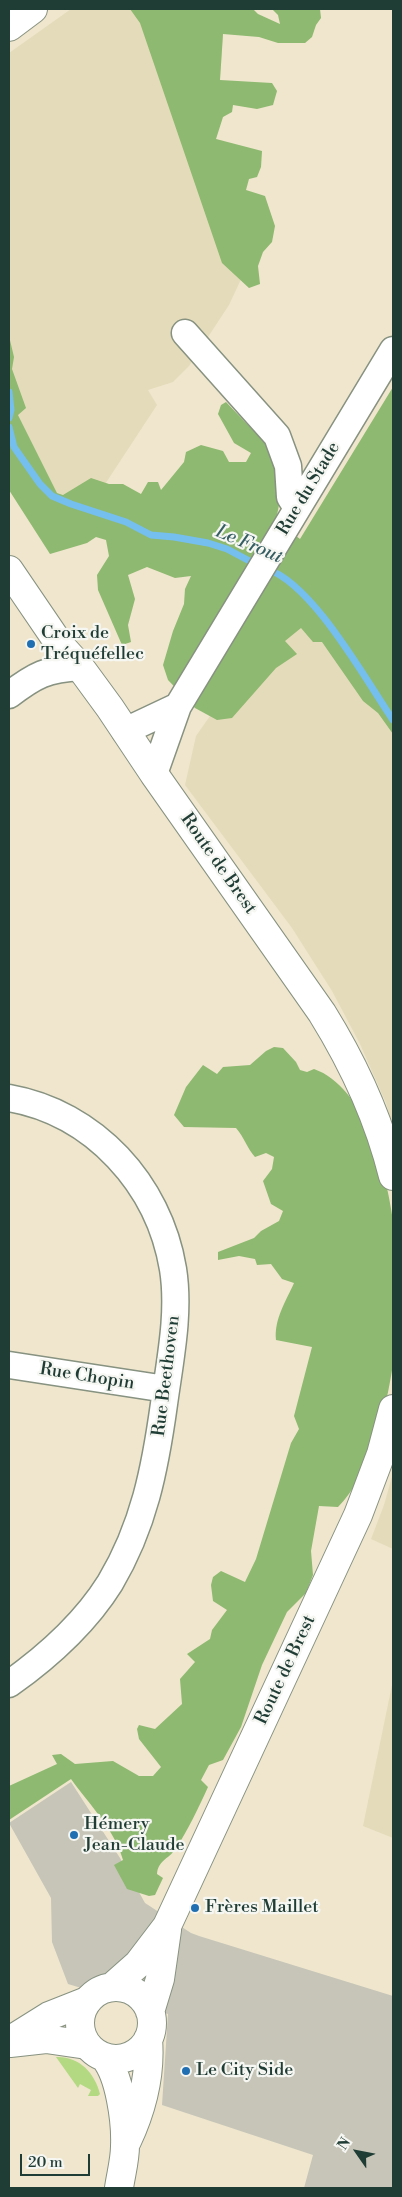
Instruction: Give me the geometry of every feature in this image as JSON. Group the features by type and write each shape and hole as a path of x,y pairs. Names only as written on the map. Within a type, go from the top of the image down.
{"main road":[{"path":"9,27 33,9"},
{"name":"Route de Brest","path":"9,570 60,645 80,667 125,731 332,1030 378,1129 393,1176"},
{"name":"Route de Brest","path":"112,1987 138,1964 167,1926 358,1515 381,1454 393,1408"},
{"name":"Route de Brest","path":"125,2145 136,2123 150,2064 149,2026 160,1979 167,1926"},
{"path":"112,1987 132,1990 146,2004 149,2026 134,2054 114,2059 95,2051 46,2039 9,2042 49,2016 87,2000 103,1989 112,1987"},
{"path":"87,2000 80,2022 81,2034 95,2051"},
{"name":"Route de Brest","path":"95,2051 110,2064 118,2090 125,2145 119,2188"}],"street":[{"path":"185,333 277,436 288,466 290,497 298,508"},
{"name":"Rue du Stade","path":"154,774 178,706 393,350"},
{"path":"9,695 37,676 56,668 80,667"},
{"path":"125,731 178,706"},
{"name":"Rue Beethoven","path":"9,1098 38,1105 54,1112 87,1131 120,1158 145,1193 160,1226 173,1269 175,1310 156,1460 136,1532 122,1561 98,1600 48,1653 9,1684"},
{"name":"Rue Chopin","path":"9,1364 166,1389"}],"shaded area":[{"path":"71,9 222,9 223,34 216,139 224,141 232,175 243,275 229,305 189,366 173,382 148,390 157,405 92,504 57,493 18,415 9,389 9,53"},
{"path":"301,600 393,725 393,1127 386,1103 360,1044 332,991 292,928 185,785 196,736 270,630"},
{"path":"393,1473 393,1549 371,1539 384,1505"},
{"path":"393,1680 393,1838 363,1826"},
{"path":"71,1782 120,1858 145,1903 191,1933 199,1936 393,1996 393,2188 304,2188 313,2155 162,2105 168,2014 68,1984 52,1942 51,1898 9,1823"}],"green space":[{"path":"130,9 253,9 258,14 280,24 278,15 272,9 320,9 321,18 316,25 312,37 305,43 278,43 259,37 223,34 220,80 272,83 277,91 273,105 257,109 233,105 232,112 223,117 216,139 262,151 261,167 257,177 249,179 246,190 265,196 275,226 272,242 263,252 258,266 260,284 249,288 222,263 140,23"},
{"path":"9,336 14,357 12,369 26,408 18,415 57,493 63,495 91,478 109,484 123,484 141,494 148,482 158,482 161,490 184,462 186,452 201,445 223,451 229,462 246,462 251,453 234,443 218,414 221,405 226,402 268,446 283,485 276,520 300,539 393,387 393,734 378,713 363,701 322,642 313,642 301,628 285,641 297,654 276,668 232,718 217,720 195,708 168,680 163,665 173,631 184,604 185,589 191,576 175,578 147,567 128,575 135,599 128,625 131,642 122,645 98,590 97,575 109,556 106,540 96,537 87,543 50,554 9,490"},
{"path":"274,1047 283,1048 296,1062 300,1070 307,1072 314,1069 332,1079 347,1093 360,1112 370,1133 385,1178 394,1230 393,1364 381,1421 360,1477 338,1507 319,1506 311,1551 313,1575 306,1593 287,1612 262,1665 241,1727 223,1760 209,1765 201,1780 208,1787 189,1827 175,1850 159,1866 157,1874 163,1878 155,1895 149,1896 127,1889 114,1865 123,1860 114,1838 71,1779 9,1820 9,1786 57,1764 52,1755 61,1754 75,1764 113,1761 139,1776 153,1776 161,1767 139,1739 137,1729 139,1725 155,1729 182,1704 180,1679 195,1662 187,1654 210,1639 212,1630 227,1610 213,1601 211,1585 213,1577 221,1571 245,1582 256,1559 291,1443 299,1429 294,1416 312,1347 276,1340 279,1317 294,1283 282,1279 271,1264 257,1265 255,1259 239,1256 218,1260 218,1252 254,1238 261,1231 279,1221 283,1211 271,1204 263,1181 272,1169 274,1157 266,1153 255,1157 236,1128 184,1127 174,1115 186,1087 203,1065 217,1074 223,1067 250,1065 266,1051"},
{"path":"56,2057 72,2059 85,2067 98,2086 100,2094 98,2096 88,2096 91,2090 80,2084 78,2088"}],"waterway":[{"name":"Le Frout","path":"9,392 11,410 9,418"},
{"name":"Le Frout","path":"9,427 14,447 40,484 52,496 126,522 151,535 208,543 227,549 257,565"},
{"name":"Le Frout","path":"267,569 284,578 302,593 320,613 353,658 393,720"}],"place":[{"name":"Croix de Tréquéfellec","path":"31,644"},
{"name":"Hémery Jean-Claude","path":"74,1835"},
{"name":"Frères Maillet","path":"195,1908"},
{"name":"Le City Side","path":"186,2071"}]}
